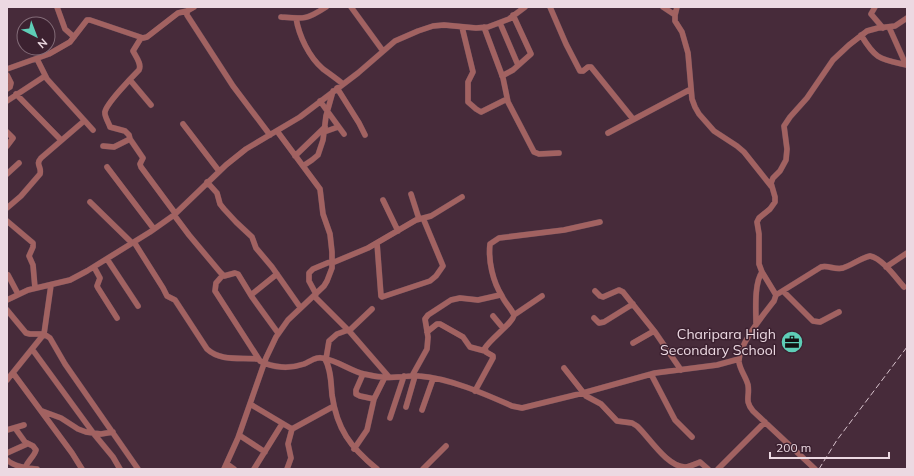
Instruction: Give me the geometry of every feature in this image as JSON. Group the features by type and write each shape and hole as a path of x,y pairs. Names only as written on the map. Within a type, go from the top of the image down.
{"street":[{"path":"57,7 65,29 74,37"},
{"path":"7,69 49,54 70,42 84,22 90,20 126,31 141,38 146,37 178,13 187,11 194,7"},
{"path":"281,17 311,17 326,7"},
{"path":"351,7 383,51"},
{"path":"7,300 35,288 70,280 94,267 154,229 174,214 219,171 246,149 300,117 374,60 395,41 433,26 444,25 462,28 484,28 500,23 513,16 524,7"},
{"path":"550,7 566,44 580,71 583,71 588,67 592,67 633,120"},
{"path":"663,7 665,10 675,15"},
{"path":"677,7 675,21 682,32 688,53 692,99 699,114 714,131 744,152 771,186 775,194 775,202 757,222 759,234 759,264 762,272 776,295"},
{"path":"875,7 871,14 883,28"},
{"path":"187,11 187,15 233,86 270,135"},
{"path":"502,76 531,54 513,16"},
{"path":"296,18 299,31 312,58 343,84"},
{"path":"771,186 771,181 780,171 786,160 787,149 784,126 807,98 837,55 861,35 873,29 898,24 907,18"},
{"path":"500,23 518,65"},
{"path":"889,27 906,65"},
{"path":"462,28 473,72 468,82 468,102 481,112 507,99"},
{"path":"484,28 502,76 507,99 534,152 539,154 559,153"},
{"path":"861,35 870,49 879,57 906,65"},
{"path":"141,38 133,51 140,68 105,111 110,127 128,133 130,139 143,158 140,164 141,167 192,239 223,275 226,276 237,273 278,333"},
{"path":"37,59 45,76 93,130"},
{"path":"7,75 11,83 10,87 7,89"},
{"path":"7,101 45,76"},
{"path":"130,80 151,105"},
{"path":"608,133 691,89"},
{"path":"303,166 318,154 326,116 335,90"},
{"path":"335,90 359,123 364,135"},
{"path":"16,94 61,140"},
{"path":"320,101 344,134"},
{"path":"7,208 21,196 40,174 38,161 46,152 84,121"},
{"path":"183,124 219,171"},
{"path":"295,156 324,130 338,127"},
{"path":"7,132 13,138 7,146"},
{"path":"234,469 226,466 239,435 264,363 278,333 300,307 315,295 327,281 332,268 330,234 323,214 320,189 277,132"},
{"path":"103,146 114,147 130,139"},
{"path":"7,174 19,163"},
{"path":"107,167 154,229"},
{"path":"207,182 217,193 220,204 224,209 252,236 256,248 277,274 300,307"},
{"path":"377,243 382,297 430,280 436,276 443,266 411,194"},
{"path":"387,377 348,330 315,295 309,281 308,273 313,269 377,243 421,218 434,215 462,197"},
{"path":"383,200 398,231"},
{"path":"90,202 133,243 153,271 167,296 175,300 207,349 212,354 221,357 258,359"},
{"path":"7,221 33,243 29,256 33,265 35,288"},
{"path":"514,315 500,295 494,282 489,250 490,244 499,238 564,230 600,222"},
{"path":"886,267 907,254"},
{"path":"815,469 749,406 747,399 748,386 739,359 746,341 756,324 774,301 776,295 816,269 824,266 838,269 870,256 874,257 886,267 904,287"},
{"path":"107,259 138,306"},
{"path":"94,267 100,278 97,286 117,318"},
{"path":"756,324 756,297 759,279 762,272"},
{"path":"8,274 18,294"},
{"path":"251,295 277,274"},
{"path":"223,275 216,283 215,291 243,333 258,359 264,363 282,367 293,366 322,357 363,374 387,377 414,376 433,378 458,385 512,406 522,408 652,374 717,365 739,359"},
{"path":"7,380 44,334 51,285"},
{"path":"595,291 600,296 604,297 619,290 623,292 654,331 681,370"},
{"path":"783,291 813,321 820,322 839,312"},
{"path":"406,407 414,376 427,349 425,319 428,315 451,300 460,298 478,300 500,295"},
{"path":"485,350 486,346 514,319 514,315 542,296"},
{"path":"594,318 599,323 604,322 633,304"},
{"path":"372,309 351,329 337,334 329,341 326,359 330,370 334,406 342,432 354,449 377,469"},
{"path":"7,310 26,333 44,334 50,338 65,364 138,469"},
{"path":"493,316 503,328"},
{"path":"427,332 437,324 440,324 463,337 470,347 485,350 493,356 475,391"},
{"path":"632,343 654,331"},
{"path":"32,349 94,434 113,457 120,469"},
{"path":"564,368 588,398 601,404 617,421 632,423 637,426 666,457 675,464 684,467 700,462 708,469"},
{"path":"13,373 72,453 82,469"},
{"path":"363,374 356,390 356,394 374,399"},
{"path":"652,374 675,420 692,437"},
{"path":"390,418 404,376"},
{"path":"354,449 367,430 374,399 387,377"},
{"path":"422,410 433,378"},
{"path":"250,404 292,429"},
{"path":"287,469 291,458 288,444 292,429 334,406"},
{"path":"41,411 61,418 78,429 94,434 113,432"},
{"path":"718,469 765,422"},
{"path":"254,469 282,424"},
{"path":"7,430 24,425"},
{"path":"15,428 27,444 33,446 36,450 33,456 28,460 27,468"},
{"path":"239,435 265,452"},
{"path":"7,454 27,444"},
{"path":"423,469 446,446"},
{"path":"7,460 10,463 27,468 38,469"}],"railway":[{"path":"819,469 837,440 907,347"}],"place":[{"name":"Charipara High Secondary School","path":"792,342"}]}
